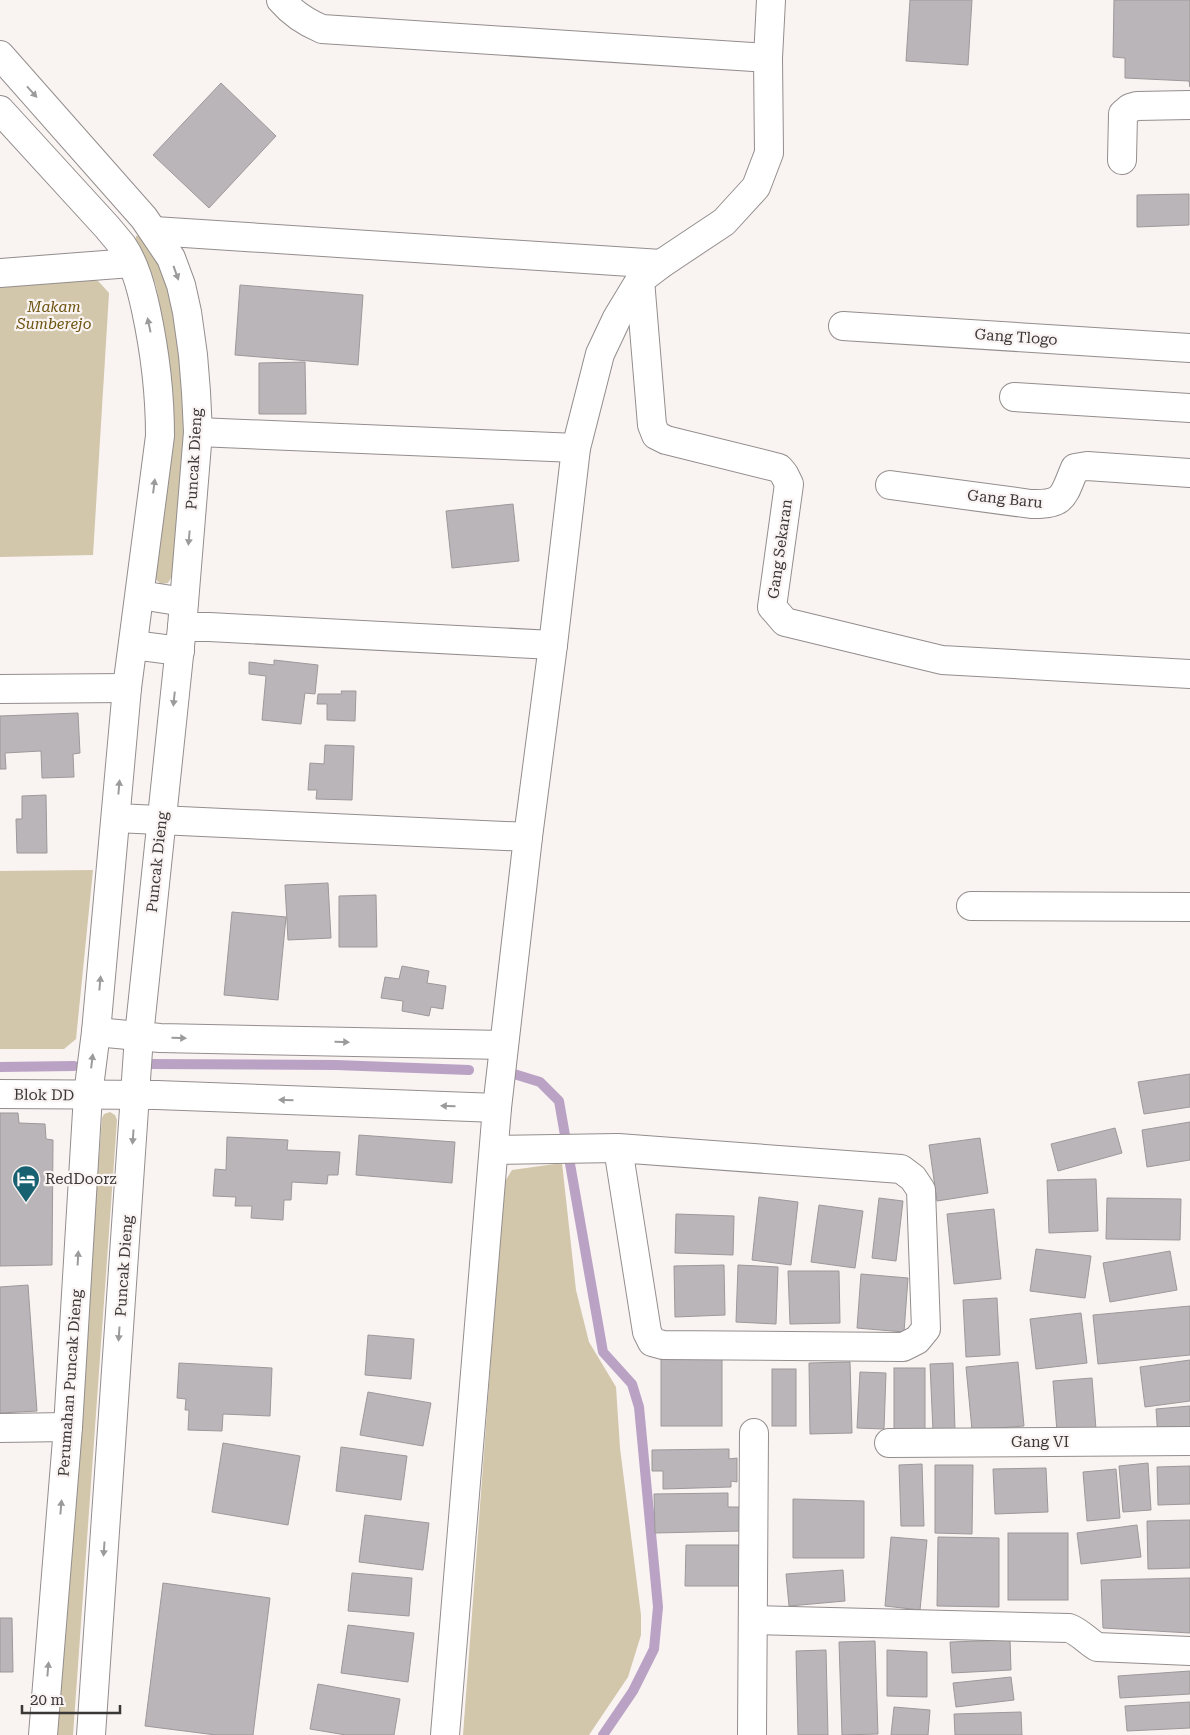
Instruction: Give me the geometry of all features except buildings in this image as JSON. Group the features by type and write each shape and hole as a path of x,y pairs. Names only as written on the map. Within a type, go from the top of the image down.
{"street":[{"path":"281,0 292,12 306,22 322,29 768,58"},
{"path":"445,1735 497,1108 576,448 600,354 617,318 650,272 724,222 756,187 769,153 768,58 771,0"},
{"name":"Puncak Dieng","path":"0,55 132,204 154,231 171,258 181,286 187,312 193,355 198,432 182,627 139,1036 91,1735"},
{"path":"1122,160 1122,114 1130,108 1137,106 1190,105"},
{"name":"Perumahan Puncak Dieng","path":"0,110 107,227 122,246 131,262 140,283 154,346 160,415 160,436 128,688 96,1032 88,1095 68,1427 43,1735"},
{"path":"107,227 132,204"},
{"path":"154,231 650,272"},
{"path":"0,273 131,262"},
{"name":"Gang Sekaran","path":"650,272 652,425 656,435 666,440 779,468 789,484 772,607 785,622 942,660 1190,674"},
{"name":"Gang Tlogo","path":"843,326 1190,348"},
{"path":"1014,397 1190,408"},
{"path":"198,432 576,448"},
{"name":"Gang Baru","path":"890,485 1031,504 1049,504 1061,498 1075,468 1087,466 1190,473"},
{"path":"140,595 182,627"},
{"path":"133,645 182,627 209,627 552,645"},
{"path":"0,689 128,688"},
{"path":"116,818 528,837"},
{"path":"971,906 1190,907"},
{"path":"96,1032 160,1038 504,1045"},
{"name":"Blok DD","path":"0,1094 136,1095 497,1108"},
{"path":"494,1150 609,1148 901,1169 913,1178 921,1190 926,1329 917,1340 903,1347 663,1345 652,1342 646,1332 609,1148"},
{"path":"0,1428 68,1427"},
{"path":"752,1735 754,1433"},
{"name":"Gang VI","path":"889,1443 1190,1441"},
{"path":"753,1620 1069,1628 1079,1632 1087,1641 1097,1647 1190,1651"}],"green space":[{"path":"141,235 159,257 172,298 184,393 185,415 181,500 172,576 168,583 161,584 155,579 164,499 169,371 164,327 156,286 135,242 136,236"},
{"name":"Makam Sumberejo","path":"68,260 99,282 109,293 93,555 0,557 0,265"},
{"path":"93,870 76,1039 64,1049 0,1049 0,871"},
{"path":"110,1112 115,1115 117,1120 73,1735 56,1735 102,1118 104,1114"},
{"path":"562,1163 576,1290 589,1342 616,1387 620,1448 641,1615 641,1635 628,1677 589,1735 463,1735 504,1183 512,1170"}],"waterway":[{"path":"149,1064 336,1065 469,1070"},
{"path":"0,1067 74,1066"},
{"path":"514,1074 540,1082 559,1101 603,1352 632,1384 639,1407 658,1607 654,1649 633,1691 603,1735"}],"place":[{"name":"RedDoorz","path":"26,1203"}]}
